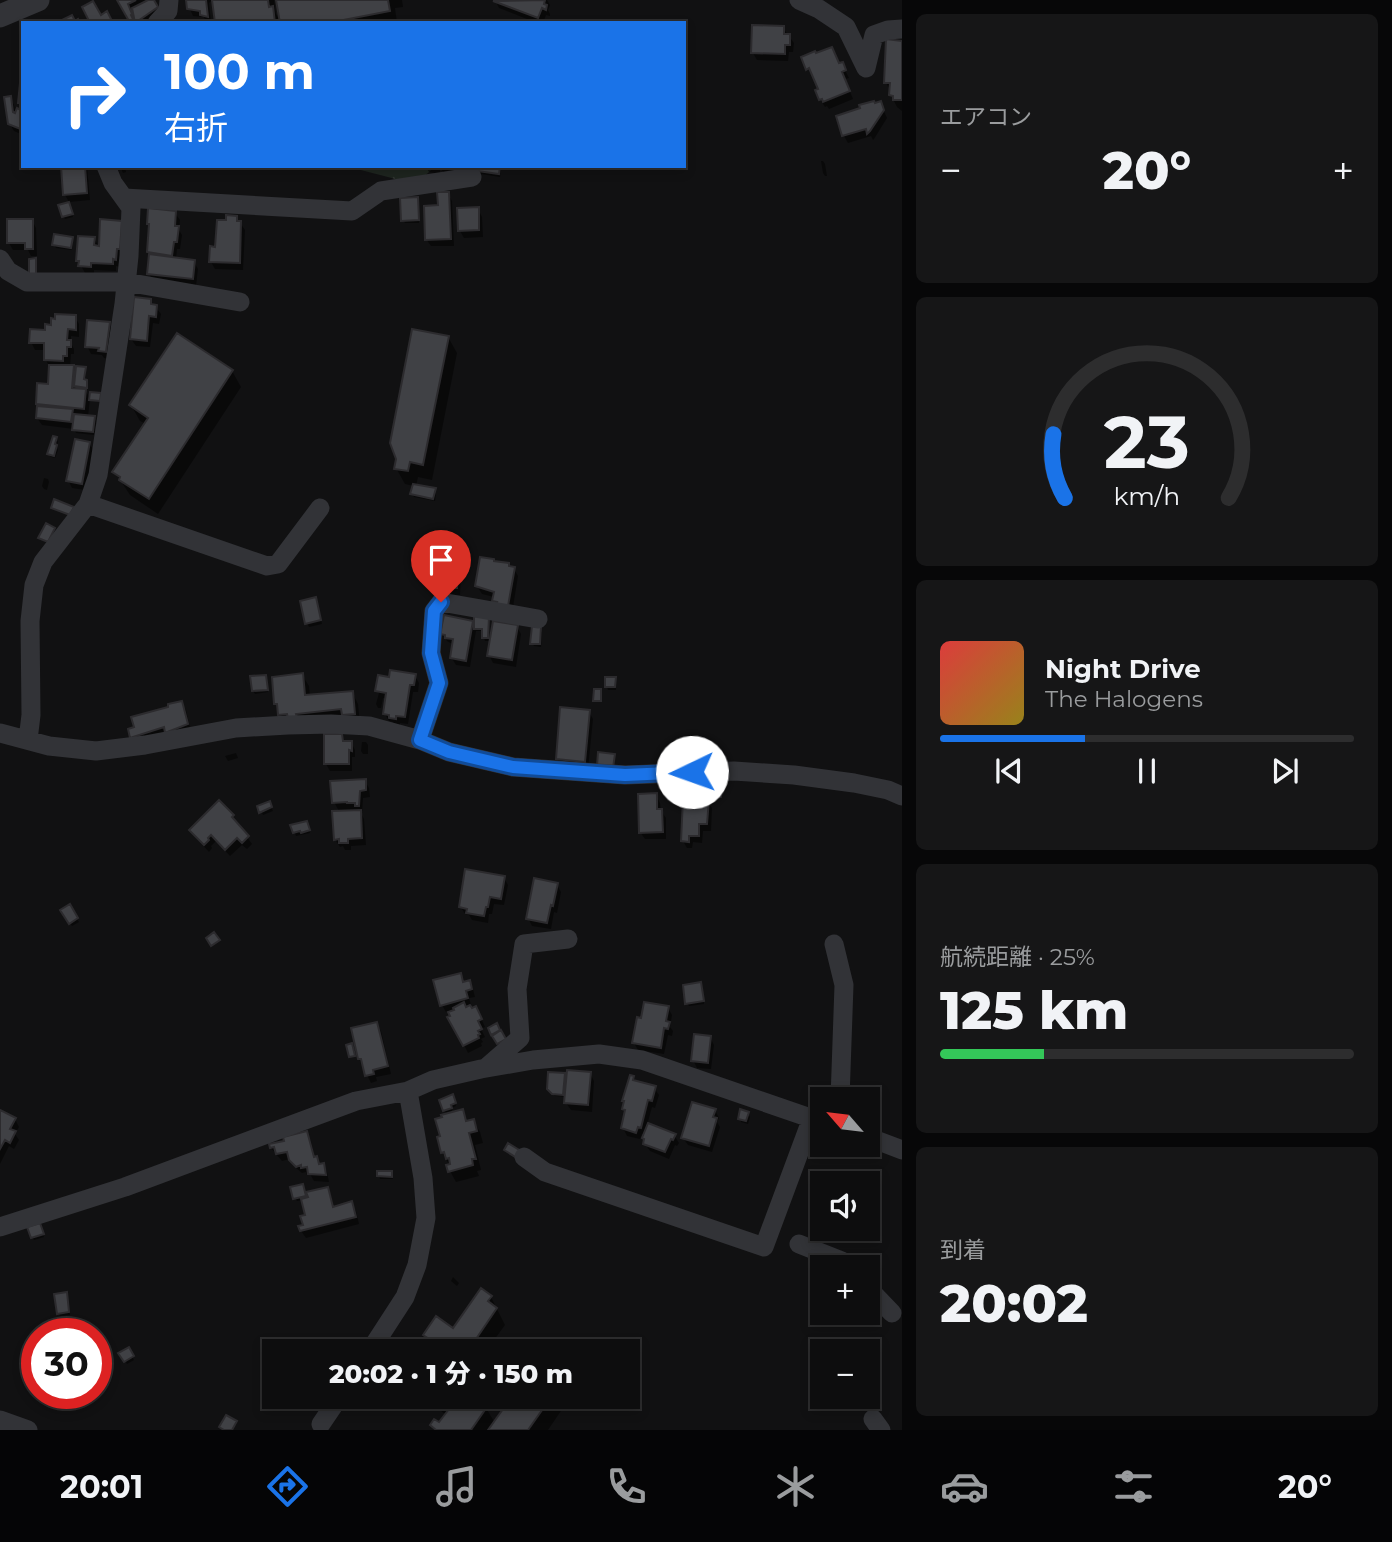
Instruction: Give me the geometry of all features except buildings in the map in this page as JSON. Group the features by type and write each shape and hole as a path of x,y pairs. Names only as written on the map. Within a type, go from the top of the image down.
{"street":[{"path":"0,16 38,0"},
{"path":"159,21 168,11 169,0"},
{"path":"799,0 819,9 846,27 866,68 873,36 888,30 902,29"},
{"path":"28,740 31,715 30,621 34,585 43,562 88,504 98,475 126,282 131,208 113,183 107,168"},
{"path":"124,198 352,211 382,191 472,177"},
{"path":"0,259 8,271 27,282 126,282 240,302"},
{"path":"88,504 267,566 278,564 320,508"},
{"path":"420,740 439,683 431,653 434,611 441,602 538,620"},
{"path":"0,733 49,746 96,751 236,728 331,724 369,726 420,740 449,752 513,767 625,775 734,771 794,775 854,783 888,790 902,796"},
{"path":"487,1068 520,1038 517,989 524,944 568,939"},
{"path":"834,944 844,985 840,1087"},
{"path":"0,1227 125,1187 356,1101 408,1091 432,1080 533,1060 599,1054 642,1060 810,1118"},
{"path":"378,1339 405,1297 418,1265 426,1218 423,1178 408,1091"},
{"path":"524,1157 545,1172 764,1247 810,1137"},
{"path":"880,1142 902,1150"},
{"path":"799,1244 827,1255"},
{"path":"880,1298 899,1315"},
{"path":"321,1424 331,1409"},
{"path":"0,1420 28,1430"}],"green space":[{"path":"356,168 434,168 415,184"}],"route":[{"path":"441,602 434,611 431,653 439,683 420,740 449,752 513,767 625,775 692,772"}]}
